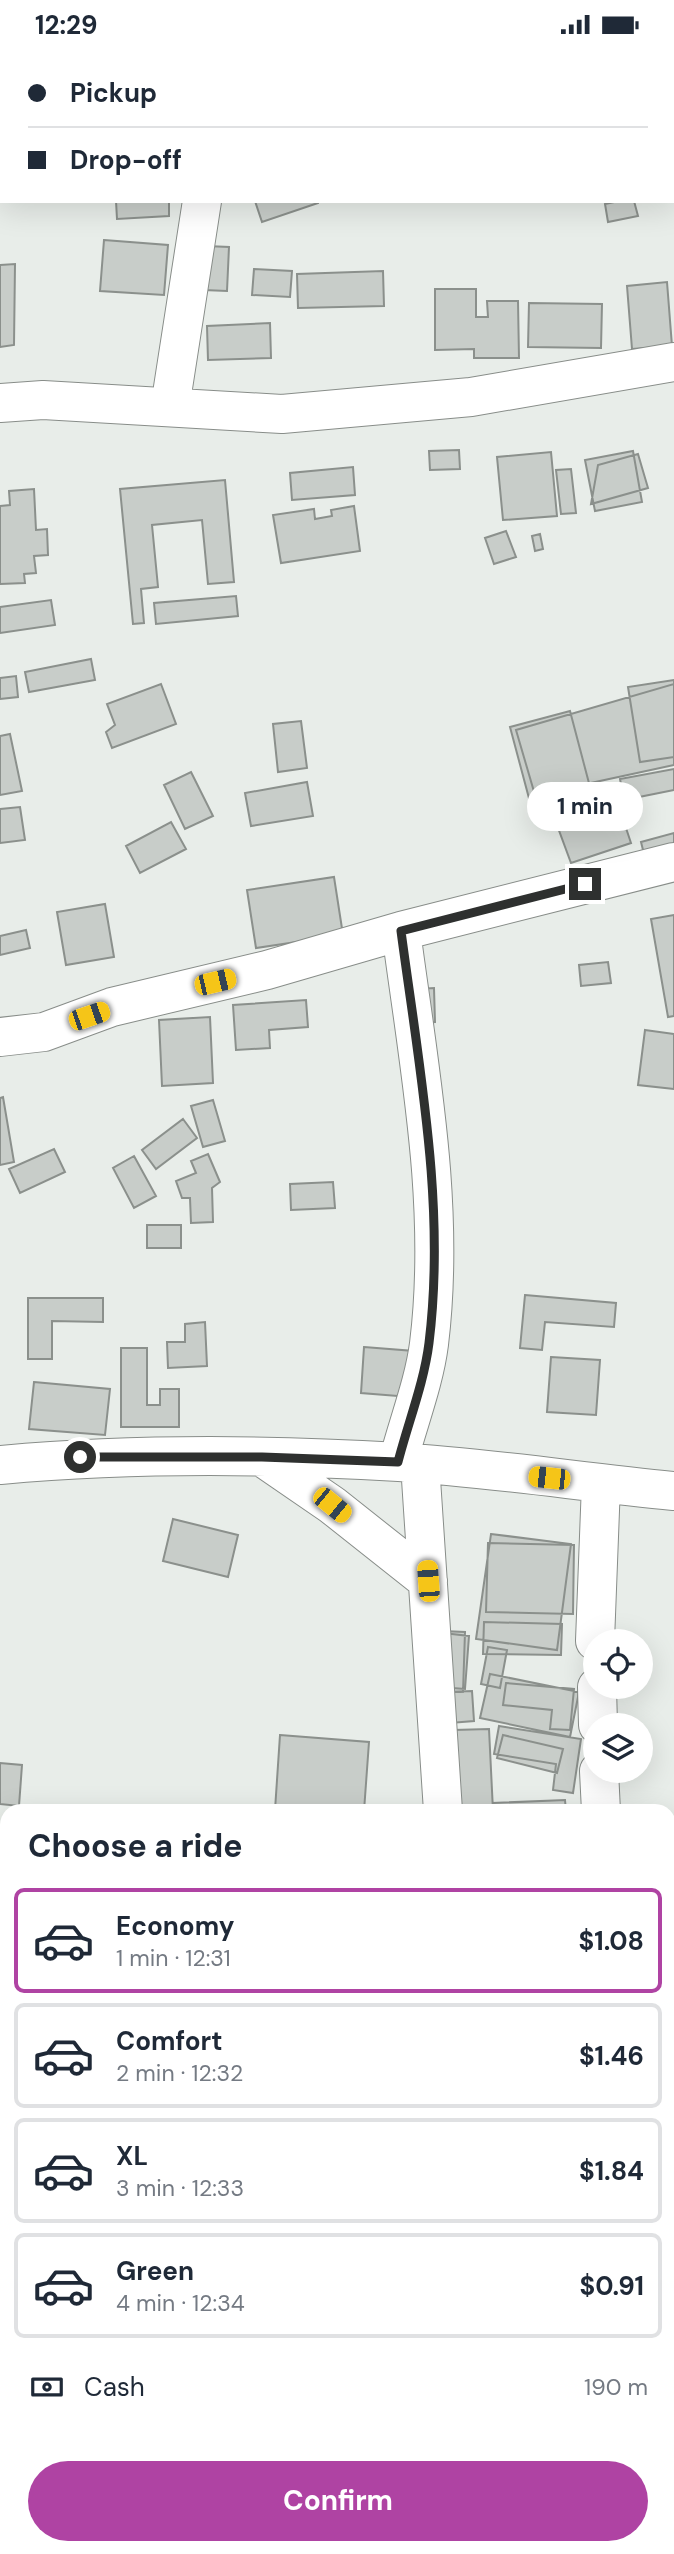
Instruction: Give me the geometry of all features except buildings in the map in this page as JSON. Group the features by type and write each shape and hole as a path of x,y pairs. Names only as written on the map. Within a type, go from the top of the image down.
{"main road":[{"path":"170,407 202,203"},
{"path":"0,403 43,400 282,414 471,397 674,362"},
{"path":"0,1037 44,1032 112,1007 267,970 401,931 674,862"},
{"path":"401,931 432,1175 435,1265 429,1346 409,1463 428,1581 443,1804"},
{"path":"0,1465 80,1457 262,1457 409,1463 674,1491"},
{"path":"262,1457 332,1505 428,1581"},
{"path":"595,1629 601,1484"},
{"path":"600,1783 601,1804"}],"route":[{"path":"80,1457 262,1457 398,1462 429,1346 435,1265 432,1175 401,931 585,884"}]}
